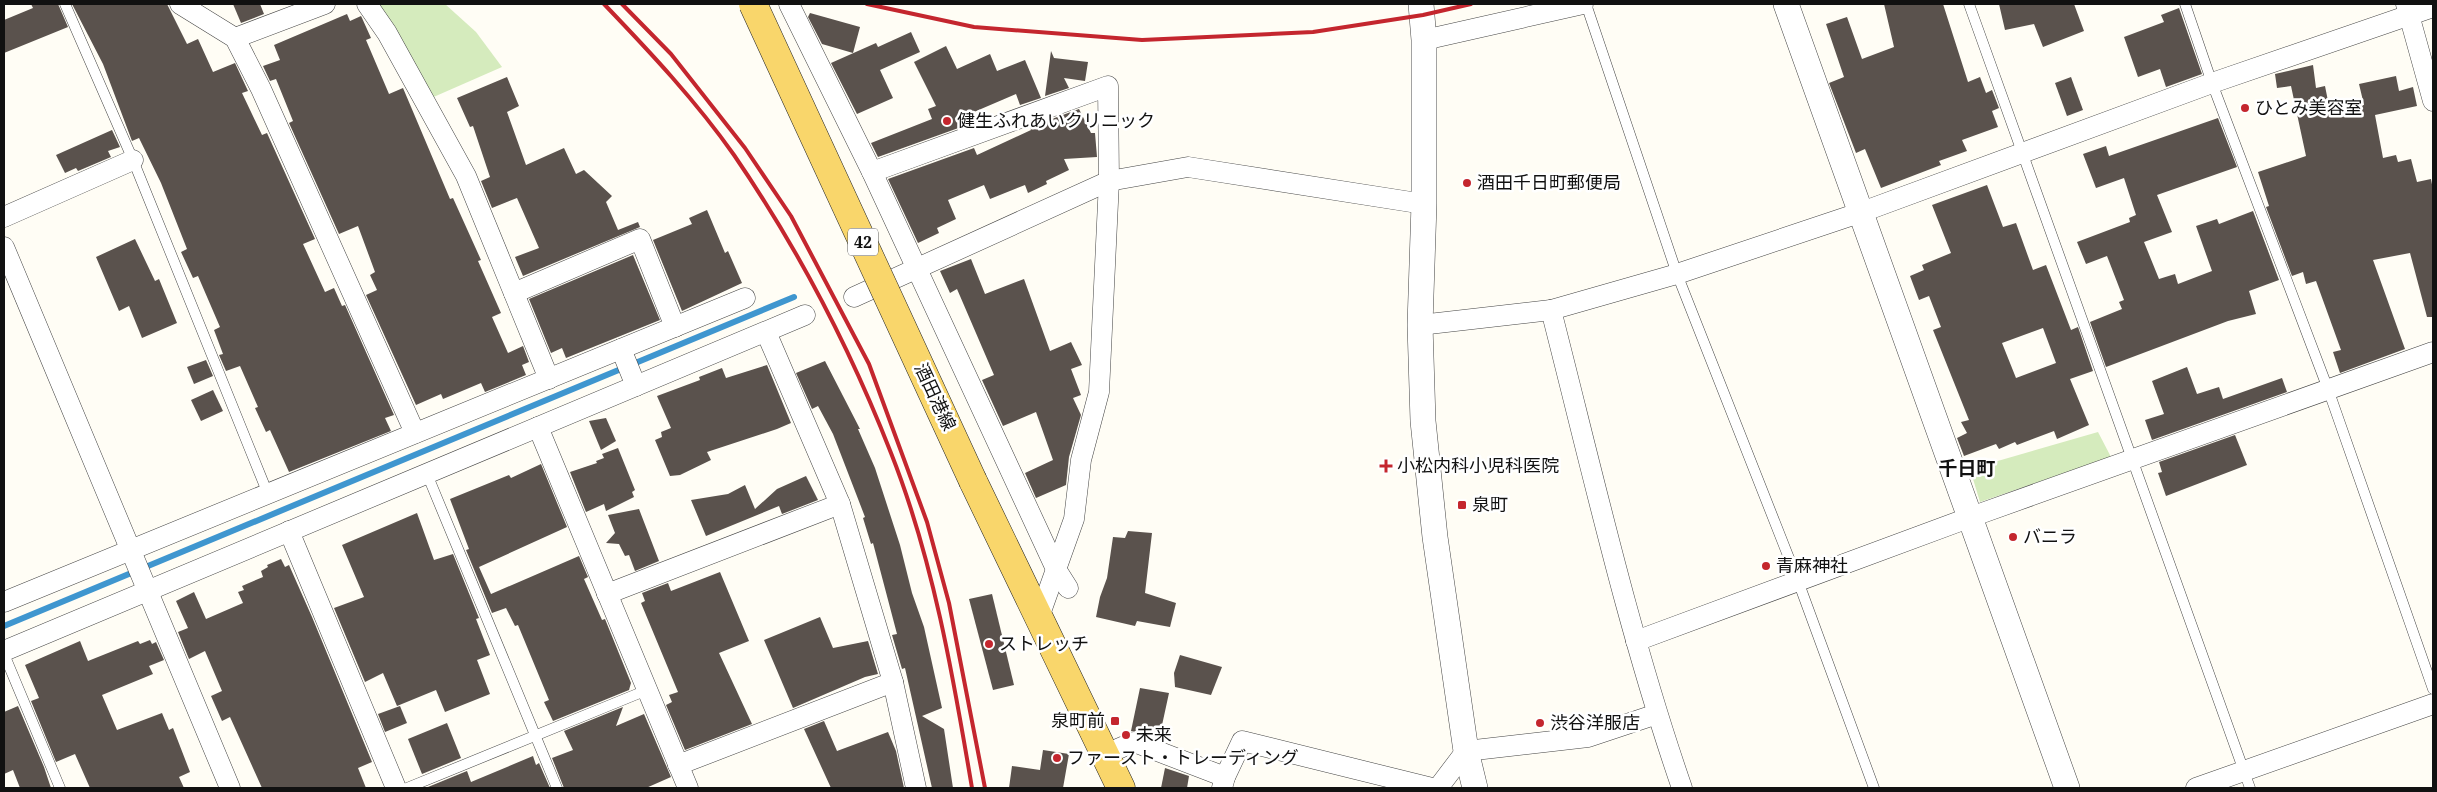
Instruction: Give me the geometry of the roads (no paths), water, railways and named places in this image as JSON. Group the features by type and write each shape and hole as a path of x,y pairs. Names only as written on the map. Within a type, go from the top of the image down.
{"main road":[{"name":"酒田港線","path":"753,4 973,481 1106,754 1120,788"}],"street":[{"path":"180,4 235,38 261,89 415,433"},
{"path":"235,38 325,4"},
{"path":"367,4 387,34 466,176 549,379"},
{"path":"788,4 872,172 1056,569 1068,588"},
{"path":"1421,4 1424,40 1424,204 1420,325 1423,421 1435,537 1466,751 1475,788"},
{"path":"1424,40 1584,4"},
{"path":"1786,4 2067,788"},
{"path":"1420,325 1551,310 1677,274 1862,212 2408,10 2433,7"},
{"path":"2408,10 2433,100"},
{"path":"872,172 1108,86 1109,181 1099,392 1081,460 1074,519 1039,617"},
{"path":"4,217 133,160"},
{"path":"854,296 1109,181 1188,167 1424,204"},
{"path":"514,293 640,239 675,327"},
{"path":"4,248 230,788"},
{"path":"4,602 745,298"},
{"path":"1551,310 1656,714 1682,788"},
{"path":"4,653 147,591 805,315"},
{"path":"766,332 840,504 893,682 916,788"},
{"path":"621,349 636,386"},
{"path":"1636,641 1970,517 2433,352"},
{"path":"538,427 688,788"},
{"path":"607,594 840,504"},
{"path":"289,532 396,788"},
{"path":"678,765 893,682"},
{"path":"2196,788 2247,780 2433,704"},
{"path":"1438,788 1466,751 1588,737 1656,714"},
{"path":"1106,754 1134,742 1224,783 1242,741 1432,788"}],"lane":[{"path":"65,4 133,160 268,494"},
{"path":"1584,4 1677,274 1798,581 1874,788"},
{"path":"1969,4 2247,780"},
{"path":"2185,4 2212,83 2328,389 2433,689"},
{"path":"427,474 557,788"},
{"path":"4,653 60,788"},
{"path":"407,788 647,690"}],"waterway":[{"path":"4,626 794,297"}],"railway":[{"path":"604,4 688,96 734,155 801,262 858,375 891,453 919,534 949,660 972,788"},
{"path":"622,4 671,54 745,148 791,216 869,364 927,522 949,603 985,788"},
{"path":"867,4 974,27 1142,40 1313,32 1423,15 1471,4"}],"place":[{"name":"ひとみ美容室","path":"2245,108"},
{"name":"健生ふれあいクリニック","path":"947,121"},
{"name":"酒田千日町郵便局","path":"1467,183"},
{"name":"小松内科小児科医院","path":"1386,466"},
{"name":"泉町","path":"1462,505"},
{"name":"バニラ","path":"2013,537"},
{"name":"青麻神社","path":"1766,566"},
{"name":"ストレッチ","path":"989,644"},
{"name":"泉町前","path":"1115,721"},
{"name":"渋谷洋服店","path":"1540,723"},
{"name":"未来","path":"1126,735"},
{"name":"ファースト・トレーディング","path":"1057,758"}],"district":[{"name":"千日町","path":"1967,468"}]}
